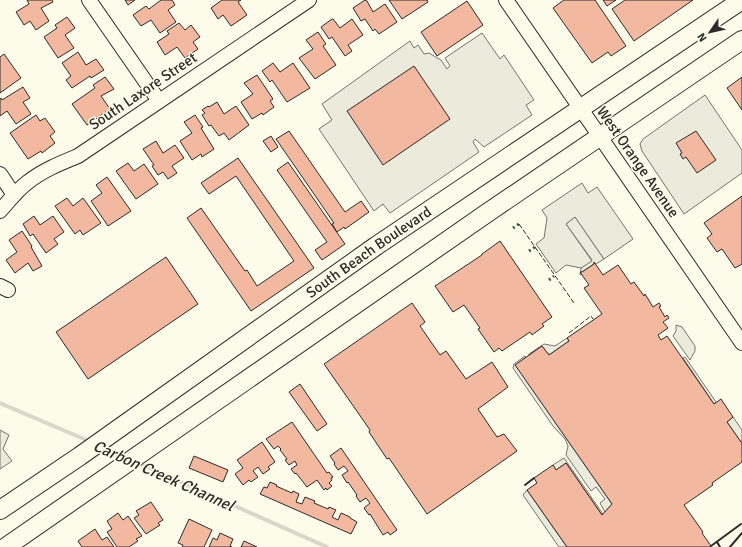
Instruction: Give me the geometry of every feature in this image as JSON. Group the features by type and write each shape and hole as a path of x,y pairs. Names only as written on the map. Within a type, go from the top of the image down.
{"main road":[{"name":"South Beach Boulevard","path":"0,510 80,456 376,246 742,0"},
{"path":"6,547 599,136 742,40"}],"street":[{"path":"88,0 158,101"},
{"name":"South Laxore Street","path":"0,211 28,182 50,168 78,156 158,101 290,5 308,0"},
{"name":"West Orange Avenue","path":"506,0 742,343"},
{"path":"0,174 14,195"}],"shaded area":[{"path":"482,33 500,59 504,55 534,100 526,105 532,115 484,147 475,139 473,142 479,152 390,213 383,204 374,211 319,129 332,120 322,104 410,41 414,48 418,45 424,54 429,53 441,60 447,69 450,66 445,58"},
{"path":"705,95 742,150 742,173 684,214 642,151 640,144 643,139"},
{"path":"582,183 588,193 597,187 633,239 604,259 575,217 566,224 592,261 581,268 566,265 556,273 536,244 544,238 547,218 542,210"},
{"path":"575,217 604,259 596,264 594,262 594,264 581,272 582,274 580,275 581,268 592,260 566,224"},
{"path":"676,325 682,327 695,346 695,351 690,360 673,336 676,331"},
{"path":"567,338 569,341 549,355 542,346 529,355 544,344 555,346"},
{"path":"525,356 526,357 516,365 612,504 605,512 600,503 605,499 596,487 591,491 566,455 568,446 565,439 553,426 513,368 514,364"},
{"path":"685,357 716,402 714,404 683,358"},
{"path":"733,417 742,430 742,442 727,422"},
{"path":"0,430 9,435 3,449 12,461 0,469"},
{"path":"564,458 603,514 602,515 566,463 556,470 553,465"},
{"path":"527,490 567,547 559,547 523,495"}],"building":[{"path":"27,0 52,0 53,2 41,8 49,21 36,30 30,21 24,25 16,12 29,4"},
{"path":"125,0 135,0 128,5"},
{"path":"161,0 172,0 175,5 168,10 176,22 160,33 151,20 141,26 133,15 146,6 149,9"},
{"path":"222,0 241,0 238,2 247,15 231,26 223,15 218,19 211,8"},
{"path":"365,0 373,12 385,4 397,22 379,34 375,29 373,31 365,19 361,21 353,8"},
{"path":"389,0 427,0 428,2 402,19"},
{"path":"564,0 595,0 626,46 611,56 608,52 592,63 553,8"},
{"path":"603,0 616,0 607,6"},
{"path":"625,0 693,0 634,41 612,9"},
{"path":"467,1 483,25 437,56 421,32"},
{"path":"67,17 75,28 65,35 74,48 58,58 44,37 57,28 55,25"},
{"path":"332,19 340,28 352,19 363,35 348,45 352,51 345,56 332,37 329,39 321,27"},
{"path":"179,23 185,30 191,25 200,37 193,42 198,49 185,58 177,47 165,55 157,42 169,34 167,31"},
{"path":"318,32 326,44 323,46 336,65 315,79 299,58 313,49 306,40"},
{"path":"78,52 86,65 96,59 104,70 91,78 90,76 72,88 66,80 71,76 62,63"},
{"path":"4,54 21,78 0,93 0,57"},
{"path":"273,63 280,72 293,63 310,88 287,102 272,80 270,82 262,71"},
{"path":"414,66 450,119 383,165 347,111"},
{"path":"257,75 273,99 270,101 274,107 263,115 262,113 252,119 241,102 253,94 244,83"},
{"path":"105,77 114,89 101,96 110,109 87,125 72,104 95,88 93,85"},
{"path":"742,77 742,110 727,88"},
{"path":"23,87 30,98 23,102 31,114 16,124 7,111 0,116 0,99 1,98 2,100"},
{"path":"217,102 224,114 236,106 249,125 229,140 224,133 219,136 211,125 209,126 202,115 205,113 202,110"},
{"path":"36,115 40,121 45,118 55,132 50,136 55,143 42,153 41,151 28,159 10,133"},
{"path":"195,115 214,149 202,157 201,154 192,160 180,141 192,133 184,122"},
{"path":"289,131 345,212 361,201 369,212 345,229 344,227 337,232 332,224 334,223 276,139"},
{"path":"696,131 716,160 697,173 686,157 683,159 680,154 682,153 676,143"},
{"path":"271,136 278,147 271,152 263,141"},
{"path":"156,141 163,153 175,145 184,158 172,166 177,173 168,179 163,172 158,175 152,166 154,165 143,149"},
{"path":"238,158 314,268 251,311 187,218 201,208 245,271 247,270 257,286 294,261 236,176 209,194 201,183"},
{"path":"288,162 345,244 322,260 315,250 327,242 277,170"},
{"path":"128,163 134,171 144,164 158,184 136,199 116,171"},
{"path":"107,177 131,211 108,226 91,201 102,193 96,185"},
{"path":"742,196 742,264 735,268 722,249 717,252 707,238 712,234 704,223"},
{"path":"67,198 73,206 83,198 101,223 83,235 80,230 75,234 55,206"},
{"path":"34,216 40,225 53,216 64,232 54,239 58,244 46,253 33,234 30,236 23,224"},
{"path":"22,231 32,246 31,247 42,266 33,271 28,263 15,273 6,260 17,252 9,240"},
{"path":"500,241 552,317 542,324 544,326 532,335 530,332 502,351 499,348 494,352 464,305 453,312 435,286 482,255"},
{"path":"166,257 198,304 88,379 56,332"},
{"path":"594,262 603,275 618,265 631,284 634,282 644,296 645,294 653,307 659,303 661,306 659,307 665,317 667,315 669,318 663,322 668,328 658,335 661,340 667,336 714,404 721,399 733,417 727,422 742,442 742,462 712,483 713,485 684,505 703,532 702,533 711,546 709,547 567,547 527,490 537,483 534,478 553,465 556,470 566,463 602,515 612,504 515,365 542,346 549,355 569,341 567,338 602,314 584,288 589,285 580,272 594,264"},
{"path":"412,303 425,322 420,326 440,355 446,351 466,379 492,362 508,387 478,409 497,437 504,434 517,451 427,514 389,458 387,459 369,432 370,430 324,364"},
{"path":"300,384 327,424 317,431 289,392"},
{"path":"292,422 327,473 329,472 333,477 329,483 332,486 327,490 326,488 324,490 317,480 307,487 291,469 297,465 295,461 289,465 285,460 287,459 280,450 281,449 278,446 274,449 266,439"},
{"path":"262,442 275,462 268,467 270,469 263,474 258,467 253,471 258,477 251,482 249,480 243,485 235,474 243,468 237,460"},
{"path":"341,448 397,530 390,535 388,532 383,535 370,514 369,515 364,508 370,503 366,498 360,502 356,496 357,495 348,482 347,483 342,475 348,471 344,466 338,470 334,464 335,463 330,456"},
{"path":"194,456 228,470 223,482 189,468"},
{"path":"270,482 292,493 293,491 299,494 296,502 302,504 305,497 328,509 329,507 336,510 332,517 338,520 341,513 350,517 357,522 351,534 260,494 264,487 267,488"},
{"path":"151,502 163,520 158,523 160,525 146,534 134,518 139,515 136,511"},
{"path":"118,513 123,520 128,516 142,536 136,539 138,541 129,547 117,547 107,532 112,529 107,521"},
{"path":"189,519 212,530 204,547 182,547 183,545 178,543"},
{"path":"95,529 102,540 107,537 114,547 82,547 78,541"},
{"path":"220,533 233,539 230,546 232,547 209,547 213,538 217,540"},
{"path":"244,541 257,547 241,547"}],"waterway":[{"name":"Carbon Creek Channel","path":"0,403 91,442"},
{"name":"Carbon Creek Channel","path":"101,447 126,458"},
{"name":"Carbon Creek Channel","path":"136,462 327,547"}],"hedge":[{"path":"513,228 519,224"},
{"path":"529,251 535,247"},
{"path":"549,280 554,276"}],"fence":[{"path":"519,224 574,303"},
{"path":"569,333 591,316 593,319"}],"wall":[{"path":"525,485 534,478"},
{"path":"711,546 741,524"},
{"path":"730,547 742,533"},
{"path":"717,542 720,547"}]}
